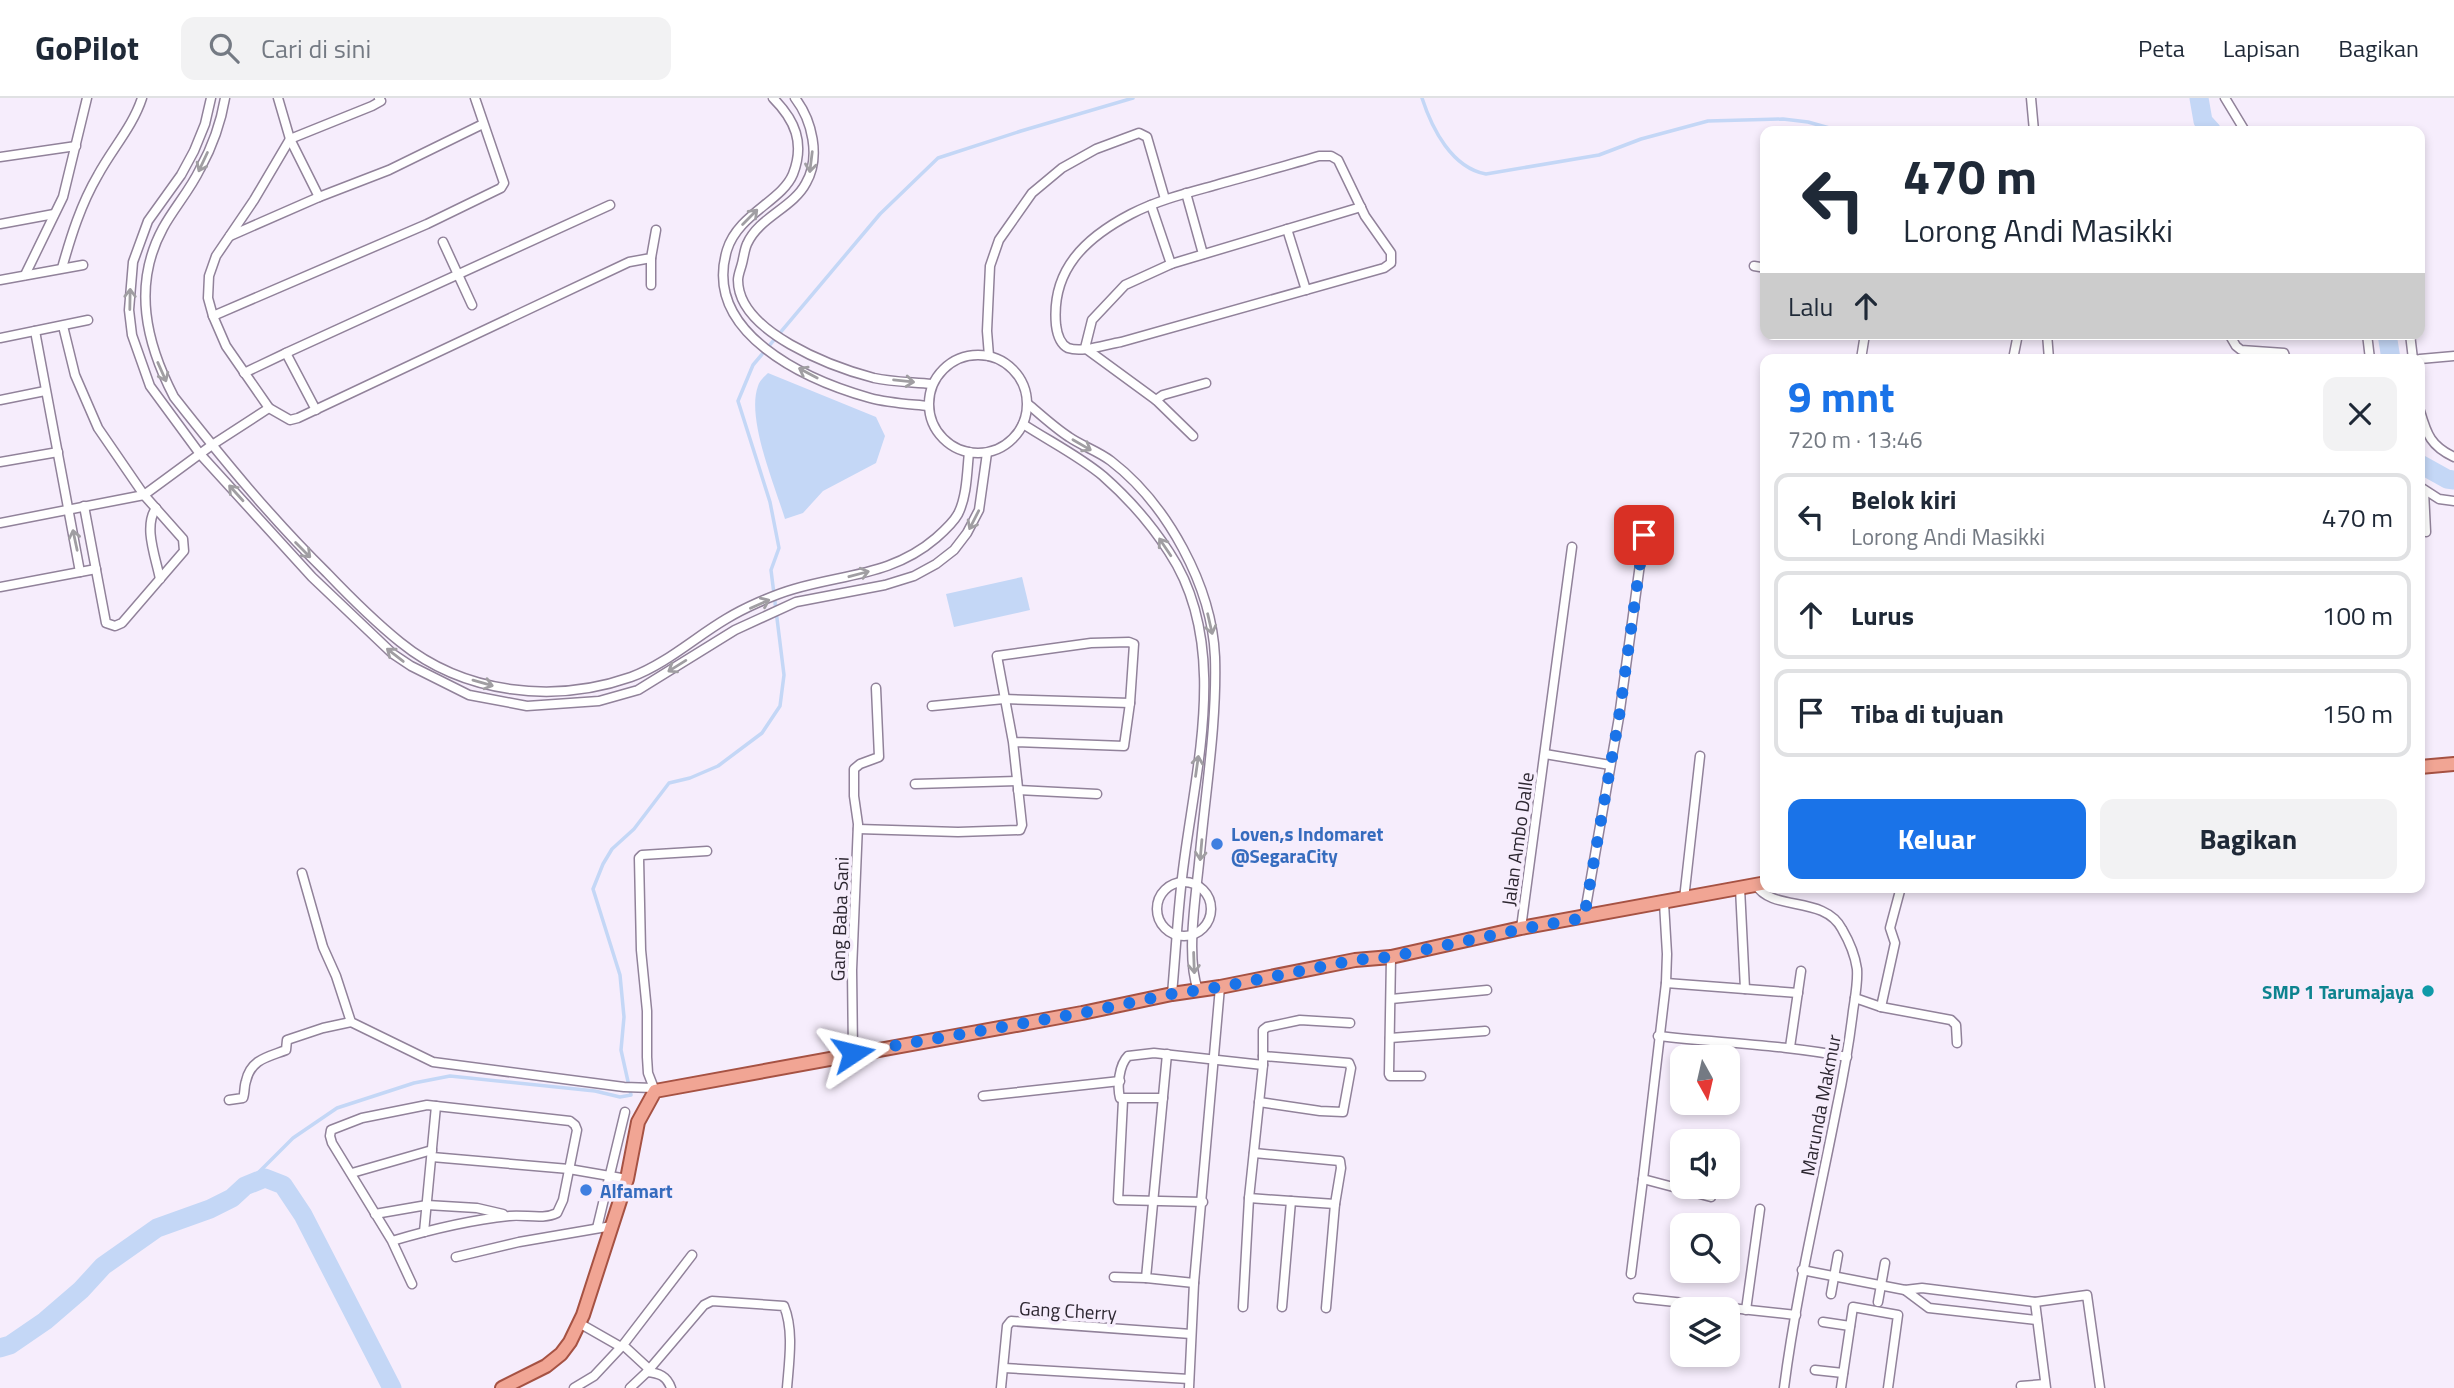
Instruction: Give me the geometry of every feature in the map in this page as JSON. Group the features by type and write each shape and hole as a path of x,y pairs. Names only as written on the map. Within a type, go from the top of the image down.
{"main road":[{"path":"2425,767 2454,764"},
{"path":"502,1388 531,1374 561,1354 579,1323 627,1179 638,1122 654,1089 1082,1013 1355,960 1391,957 1521,929 1760,884"}],"street":[{"path":"25,275 63,197 87,98"},
{"path":"62,268 81,209 142,98"},
{"path":"211,98 205,124 194,151 181,175 148,221 133,262 130,284 132,335 150,386 200,454 312,577 393,654 469,695 527,706 599,701 638,690 735,629 796,602 885,585 914,576 954,550 967,533 979,510 987,453"},
{"path":"225,98 213,141 200,170 163,227 151,252 145,278 146,325 162,373 174,397 283,530 401,644 444,669 484,684 546,693 586,689 632,676 666,660 728,617 792,590 911,558 958,515 969,452"},
{"path":"278,98 290,139 319,197"},
{"path":"213,316 427,224 501,188 504,183 475,98"},
{"path":"773,98 789,114 796,129 796,164 792,178 744,221 727,248 723,278 729,303 740,326 756,342 820,380 872,399 928,406"},
{"path":"794,98 807,120 813,142 810,173 799,193 770,216 747,244 738,281 745,305 765,328 831,363 875,378 932,384"},
{"path":"2031,98 2034,126"},
{"path":"2225,98 2242,126"},
{"path":"383,99 315,131 290,139 216,256 209,275 208,298 213,316 226,346 269,408 290,420 316,410 629,262 651,258"},
{"path":"230,236 389,170 483,124"},
{"path":"989,356 987,331 990,266 999,240 1032,193 1062,168 1096,149 1139,133 1147,137 1165,199"},
{"path":"0,157 76,146"},
{"path":"1319,156 1331,156 1338,160 1360,206 1391,253 1391,263 1384,268 1121,342 1069,348 1062,342 1057,331 1055,312 1066,267 1092,239 1131,214 1186,193 1319,156"},
{"path":"1186,193 1203,254"},
{"path":"244,373 610,205"},
{"path":"1151,205 1171,264"},
{"path":"1085,348 1092,320 1125,285 1171,264 1360,206"},
{"path":"0,224 54,214"},
{"path":"1287,229 1306,290"},
{"path":"651,285 651,258 656,230"},
{"path":"443,242 472,305"},
{"path":"0,279 83,265"},
{"path":"1754,266 1760,267"},
{"path":"0,338 88,320"},
{"path":"63,326 75,374 97,428 144,495 179,533 185,547 122,623 115,626 106,623 84,506"},
{"path":"35,331 80,572"},
{"path":"2232,340 2241,350 2284,354"},
{"path":"1085,348 1156,400 1193,436"},
{"path":"286,353 316,410"},
{"path":"967,355 1000,359 1017,373 1023,383 1028,404 1023,424 1010,442 987,453 969,452 953,447 943,440 930,418 928,406 932,384 939,372 967,355"},
{"path":"2425,359 2454,356"},
{"path":"1156,400 1163,395 1206,383"},
{"path":"0,400 45,391"},
{"path":"1028,404 1068,436 1110,461 1139,488 1166,519 1184,547 1208,614 1215,656 1214,711 1193,934 1195,982 1198,990"},
{"path":"0,523 144,495 169,474 269,408"},
{"path":"1023,424 1101,475 1127,500 1171,554 1188,589 1197,621 1203,657 1203,716 1181,883 1172,994"},
{"path":"2425,428 2438,448 2454,457"},
{"path":"0,462 58,452"},
{"path":"2425,491 2439,499 2454,501"},
{"path":"156,508 150,516 149,526 160,579"},
{"path":"2425,522 2426,533"},
{"path":"1584,918 1619,717 1644,535"},
{"name":"Jalan Ambo Dalle","path":"1521,929 1572,547"},
{"path":"0,587 96,569"},
{"path":"858,829 1018,831 1022,825 1018,786 998,655 1091,643 1129,642 1135,645 1124,746 1013,742"},
{"name":"Gang Baba Sani","path":"853,1053 852,970 858,829 853,769 879,757 876,688"},
{"path":"932,706 1004,699 1130,703"},
{"path":"1545,754 1610,765"},
{"path":"1684,899 1700,756"},
{"path":"915,784 1018,786 1097,794"},
{"path":"229,1100 243,1098 250,1069 256,1062 286,1050 287,1040 351,1022 433,1062 654,1089 648,1073 639,858 645,855 707,851"},
{"path":"302,873 323,947 351,1022"},
{"path":"1181,883 1197,886 1208,897 1211,911 1206,925 1193,934 1177,935 1165,928 1157,908 1167,888 1181,883"},
{"path":"1740,888 1745,989"},
{"name":"Marunda Makmur","path":"1762,893 1829,914 1840,924 1857,966 1847,1057 1802,1270 1784,1388"},
{"path":"1881,1007 1895,943 1890,928 1899,893"},
{"path":"1631,1274 1666,983 1664,903"},
{"path":"1391,957 1390,1076 1421,1076"},
{"path":"1790,1047 1801,971"},
{"path":"1666,983 1798,993"},
{"path":"1004,1368 1189,1384 1220,987"},
{"path":"1391,999 1487,990"},
{"path":"1854,998 1881,1007 1951,1020 1956,1025 1957,1043"},
{"path":"1243,1307 1263,1034 1267,1027 1300,1020 1350,1023"},
{"path":"1390,1038 1485,1031"},
{"path":"1658,1037 1790,1047 1847,1057"},
{"path":"1163,1098 1123,1100 1118,1095 1123,1062 1128,1056 1154,1053 1214,1061 1349,1063 1351,1068 1343,1112 1259,1102"},
{"path":"1146,1278 1167,1054"},
{"path":"983,1097 1120,1081"},
{"path":"1123,1100 1118,1200 1203,1202"},
{"path":"375,1214 427,1205 477,1208 509,1215 550,1216 557,1213 563,1200 577,1130 575,1125 570,1121 418,1106 388,1112 331,1130 332,1143 352,1172 375,1214 392,1241 412,1284"},
{"path":"424,1232 436,1106"},
{"path":"597,1228 625,1112"},
{"path":"1254,1153 1340,1161 1326,1308"},
{"path":"352,1172 432,1154 569,1169 627,1179"},
{"path":"1643,1179 1670,1186"},
{"path":"1249,1198 1335,1204"},
{"path":"1282,1307 1292,1201"},
{"path":"1746,1310 1760,1209"},
{"path":"392,1241 509,1215"},
{"path":"456,1257 612,1226"},
{"path":"574,1388 594,1376 622,1346 692,1255"},
{"path":"1831,1294 1838,1255"},
{"path":"1878,1302 1885,1263"},
{"path":"1802,1270 1905,1290 1922,1288 2035,1302 2088,1295 2100,1388"},
{"path":"1114,1277 1195,1283"},
{"path":"1905,1290 1929,1308 2037,1320"},
{"path":"1638,1298 1796,1315"},
{"path":"630,1388 708,1302 782,1304 788,1314 787,1388"},
{"path":"2021,1387 2045,1386 2035,1302"},
{"path":"1841,1388 1853,1307 1898,1314 1888,1388"},
{"name":"Gang Cherry","path":"1002,1388 1007,1326 1014,1320 1191,1334"},
{"path":"1823,1322 1850,1326"},
{"path":"579,1323 622,1346 648,1370 663,1376 671,1388"},
{"path":"1815,1370 1843,1373"}],"water":[{"path":"768,373 876,417 885,436 876,463 823,491 803,513 785,519 763,452 756,416 758,386"},
{"path":"1022,577 1030,610 954,627 946,594"}],"waterway":[{"path":"245,1186 293,1138 337,1108 414,1083 450,1076 595,1091 620,1097 631,1095 621,1050 624,1017 620,975 593,889 612,849 634,829 669,783 690,778 718,766 762,733 780,706 784,675 771,570 779,548 770,502 738,401 753,365 880,214 938,158 1133,98"},
{"path":"1422,98 1431,122 1453,155 1463,164 1486,174 1599,155 1641,139 1708,121 1783,119 1822,126"},
{"path":"2199,98 2203,121 2208,126"},
{"path":"2388,340 2390,354"},
{"path":"2425,467 2454,480"},
{"path":"0,1348 10,1345 45,1321 81,1290 103,1266 157,1228 210,1209 232,1198 245,1186 265,1178 283,1185 303,1215 392,1388"}],"place":[{"name":"Loven,s Indomaret @SegaraCity","path":"1217,844"},
{"name":"SMP 1 Tarumajaya","path":"2428,991"},
{"name":"Alfamart","path":"586,1190"}],"route":[{"path":"853,1053 1082,1013 1355,960 1391,957 1584,918 1619,717 1644,535"}]}
